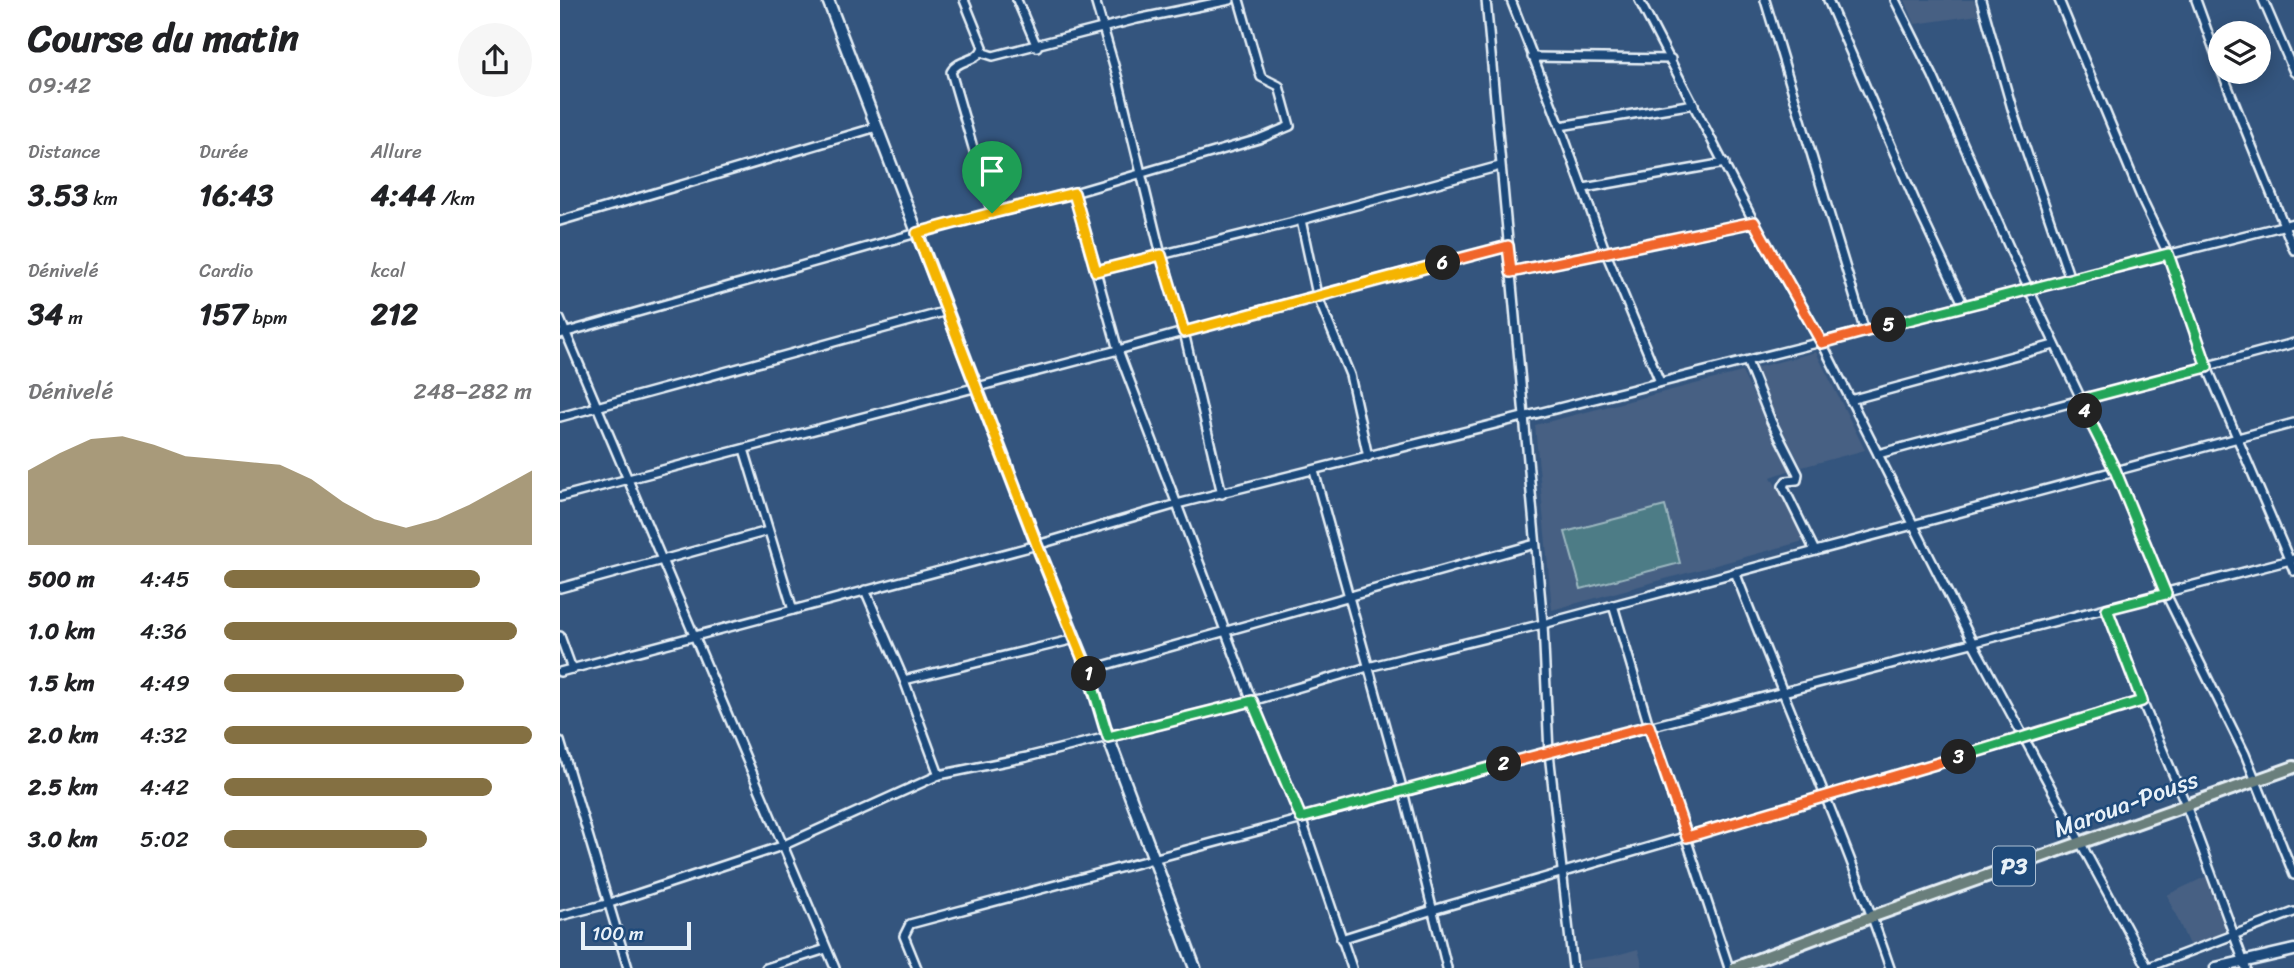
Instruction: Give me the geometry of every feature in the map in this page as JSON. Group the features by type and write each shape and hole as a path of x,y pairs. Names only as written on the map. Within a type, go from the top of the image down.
{"main road":[{"name":"Maroua-Pouss","path":"1735,968 1871,916 2294,767"}],"street":[{"path":"828,0 1037,545 1088,670 1108,737 1195,968"},
{"path":"964,0 983,47 977,57 956,64 951,72 992,213"},
{"path":"1017,0 1037,47"},
{"path":"1095,0 1142,173 1161,255 1184,332 1222,494"},
{"path":"981,52 993,56 1037,47 1137,19 1230,0"},
{"path":"563,333 917,233 1074,193 1259,139 1290,126 1279,86 1261,78 1239,0"},
{"path":"1486,0 1543,624 1549,753 1573,968"},
{"path":"1511,0 1584,188 1606,253 1660,382"},
{"path":"1639,0 1754,222 1822,343 1973,643 2147,968 2294,912"},
{"path":"1765,0 1865,332"},
{"path":"1829,0 1900,167 1964,306"},
{"path":"1895,0 1933,76 2012,256 2115,470 2166,594 2245,754 2294,875"},
{"path":"1981,0 2013,112 2070,279"},
{"path":"2059,0 2144,204 2168,254 2207,367 2292,560 2294,571"},
{"path":"2196,0 2208,34"},
{"path":"2263,0 2294,72"},
{"path":"1532,57 1671,59"},
{"path":"2226,84 2294,250"},
{"path":"1560,126 1694,104"},
{"path":"560,221 877,127"},
{"path":"1584,188 1725,163"},
{"path":"1096,271 1301,220 1500,166"},
{"path":"1074,193 1118,350 1252,701 1301,818 1352,968"},
{"path":"1301,220 1317,295 1350,374 1368,457"},
{"path":"1511,272 1754,222"},
{"path":"560,672 1177,505 2294,223"},
{"path":"560,497 1508,246"},
{"path":"560,417 947,311"},
{"path":"560,319 563,333 597,407 835,968"},
{"path":"1878,454 2294,343"},
{"path":"1850,400 2054,345"},
{"path":"1747,361 1771,421 1798,474 1797,480 1786,481 1783,486 1815,551"},
{"path":"560,916 607,904 782,846 939,775 1252,701 1368,667 1543,624 2294,423"},
{"path":"744,449 793,610"},
{"path":"1314,471 1403,791 1447,968"},
{"path":"560,587 768,531"},
{"path":"1088,670 1535,544"},
{"path":"917,968 904,936 910,924 1781,691 2292,560"},
{"path":"1735,572 1891,968"},
{"path":"865,590 904,680 939,775"},
{"path":"1613,605 1649,726 1730,968"},
{"path":"2107,609 2186,805 2244,964"},
{"path":"560,636 572,669"},
{"path":"904,680 1075,639"},
{"path":"1341,939 2025,738 2142,701"},
{"path":"560,741 628,968"},
{"path":"766,968 826,950"},
{"path":"2216,968 2244,964 2294,950"}],"shaded area":[{"path":"1905,0 1974,0 1978,15 1915,24"},
{"path":"1816,352 1865,450 1802,467 1751,369"},
{"path":"1742,372 1791,470 1771,477 1807,540 1552,610 1535,425"},
{"path":"2207,876 2228,932 2189,945 2167,895"},
{"path":"1638,949 1643,968 1580,968 1578,961 1613,956"}],"green space":[{"path":"1665,506 1680,563 1581,589 1565,532"}],"route":[{"path":"1074,193 1096,271 1161,255 1184,332 1508,246 1511,272 1754,222 1822,343 2168,254 2207,367 2080,400 2115,470 2166,594 2107,609 2142,701 1687,837 1649,726 1301,818 1252,701 1108,737 1088,670 917,233 992,213 1074,193"}]}
